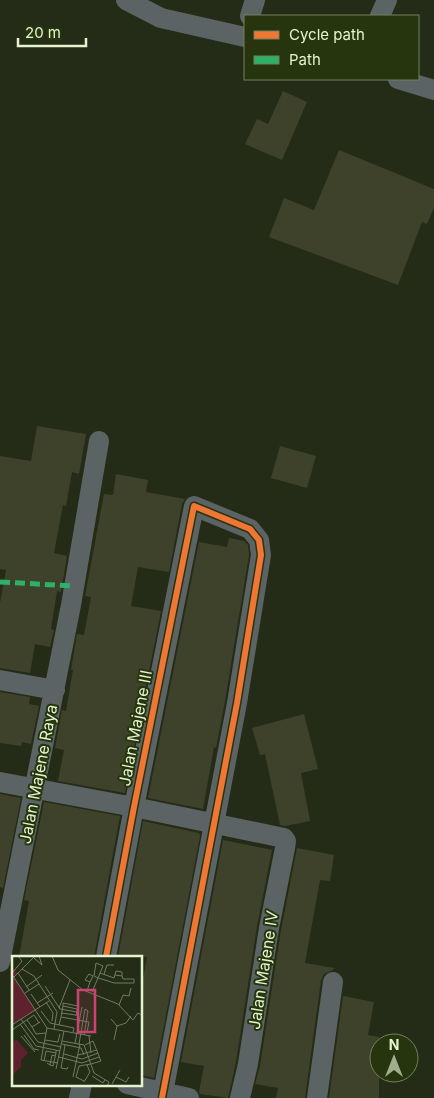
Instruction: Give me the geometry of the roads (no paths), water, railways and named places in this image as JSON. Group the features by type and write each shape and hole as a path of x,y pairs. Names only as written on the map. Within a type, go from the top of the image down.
{"street":[{"path":"126,0 162,18 244,37"},
{"path":"250,15 255,0"},
{"path":"380,15 387,0"},
{"path":"401,80 434,90"},
{"name":"Jalan Majene Raya","path":"0,962 55,690 99,441"},
{"name":"Jalan Majene III","path":"106,956 194,506 250,529 259,540 261,555 237,703 213,824"},
{"path":"0,680 55,690"},
{"path":"0,782 213,824 162,1095"},
{"name":"Jalan Majene IV","path":"213,824 281,836 286,841 269,928 248,1064 240,1098"},
{"path":"317,1098 333,982"},
{"path":"133,1086 162,1095 189,1098"}]}
